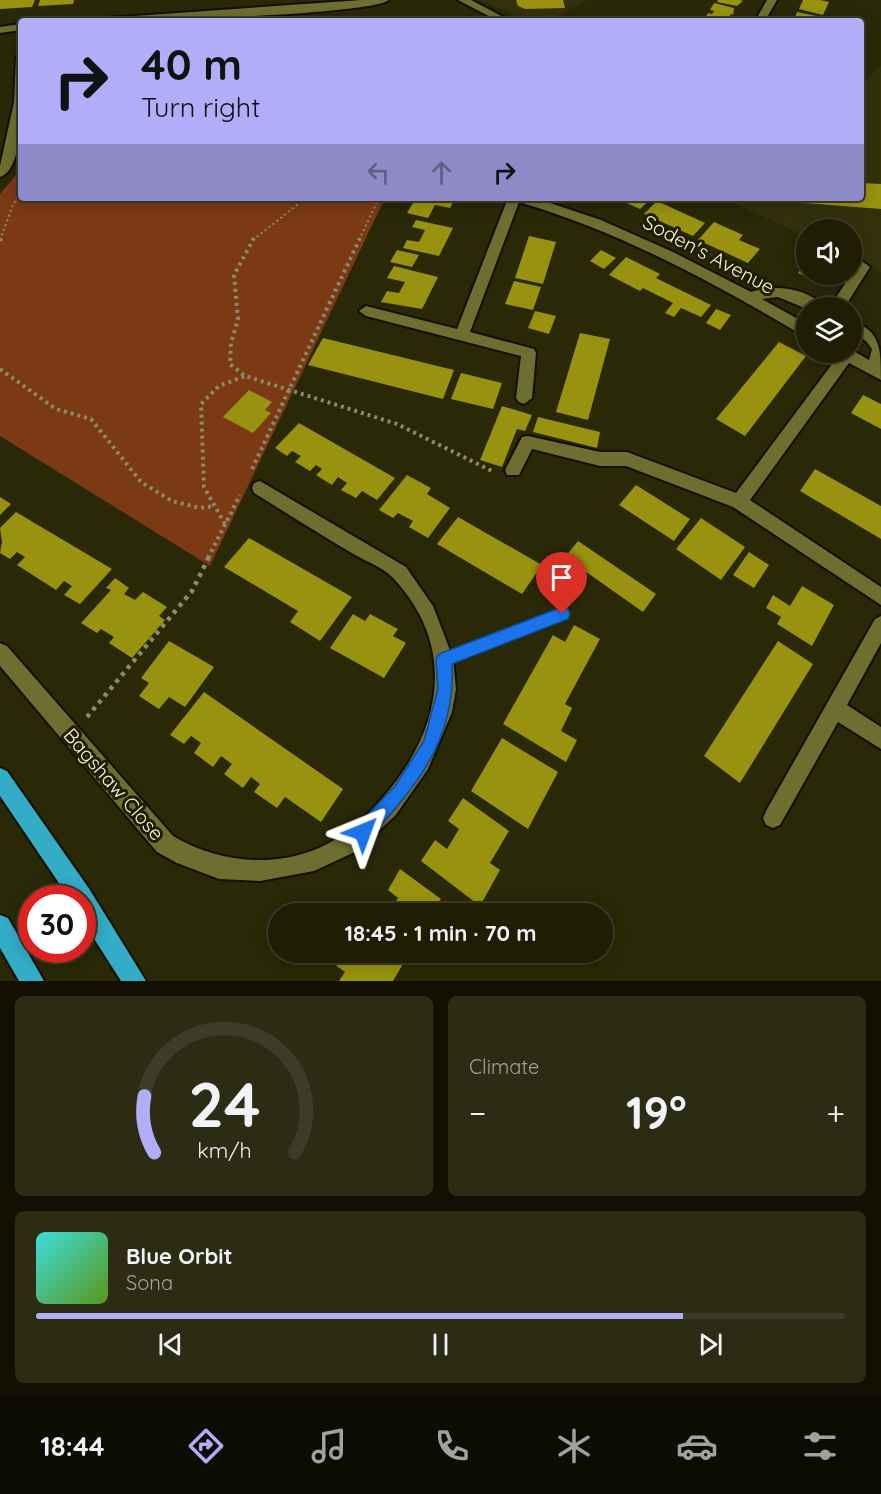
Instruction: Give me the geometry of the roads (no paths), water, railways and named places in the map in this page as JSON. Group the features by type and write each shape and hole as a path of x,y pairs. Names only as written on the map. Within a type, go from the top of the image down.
{"highway":[{"path":"0,778 73,885"},
{"path":"96,921 134,981"},
{"path":"0,926 32,981"}],"street":[{"path":"153,18 340,6 384,0"},
{"path":"463,0 500,18"},
{"path":"762,18 772,0"},
{"path":"0,30 18,27"},
{"path":"0,174 8,164 18,116"},
{"path":"461,336 513,201"},
{"name":"Soden's Avenue","path":"532,201 564,210 661,249 796,325"},
{"path":"843,297 863,267"},
{"path":"750,298 768,290 783,291 796,297"},
{"path":"366,311 529,353 524,398"},
{"path":"862,332 871,337 879,349 878,372 862,363"},
{"path":"738,502 838,363"},
{"path":"513,470 528,442 600,459 627,459 738,502 881,597"},
{"name":"Bagshaw Close","path":"0,652 165,844 189,857 218,868 246,871 272,869 326,857 347,845 401,792 431,744 446,689 444,660 425,611 398,571 255,480"},
{"path":"773,818 881,625"},
{"path":"836,709 881,739"}],"lane":[{"path":"444,660 562,614"}]}
